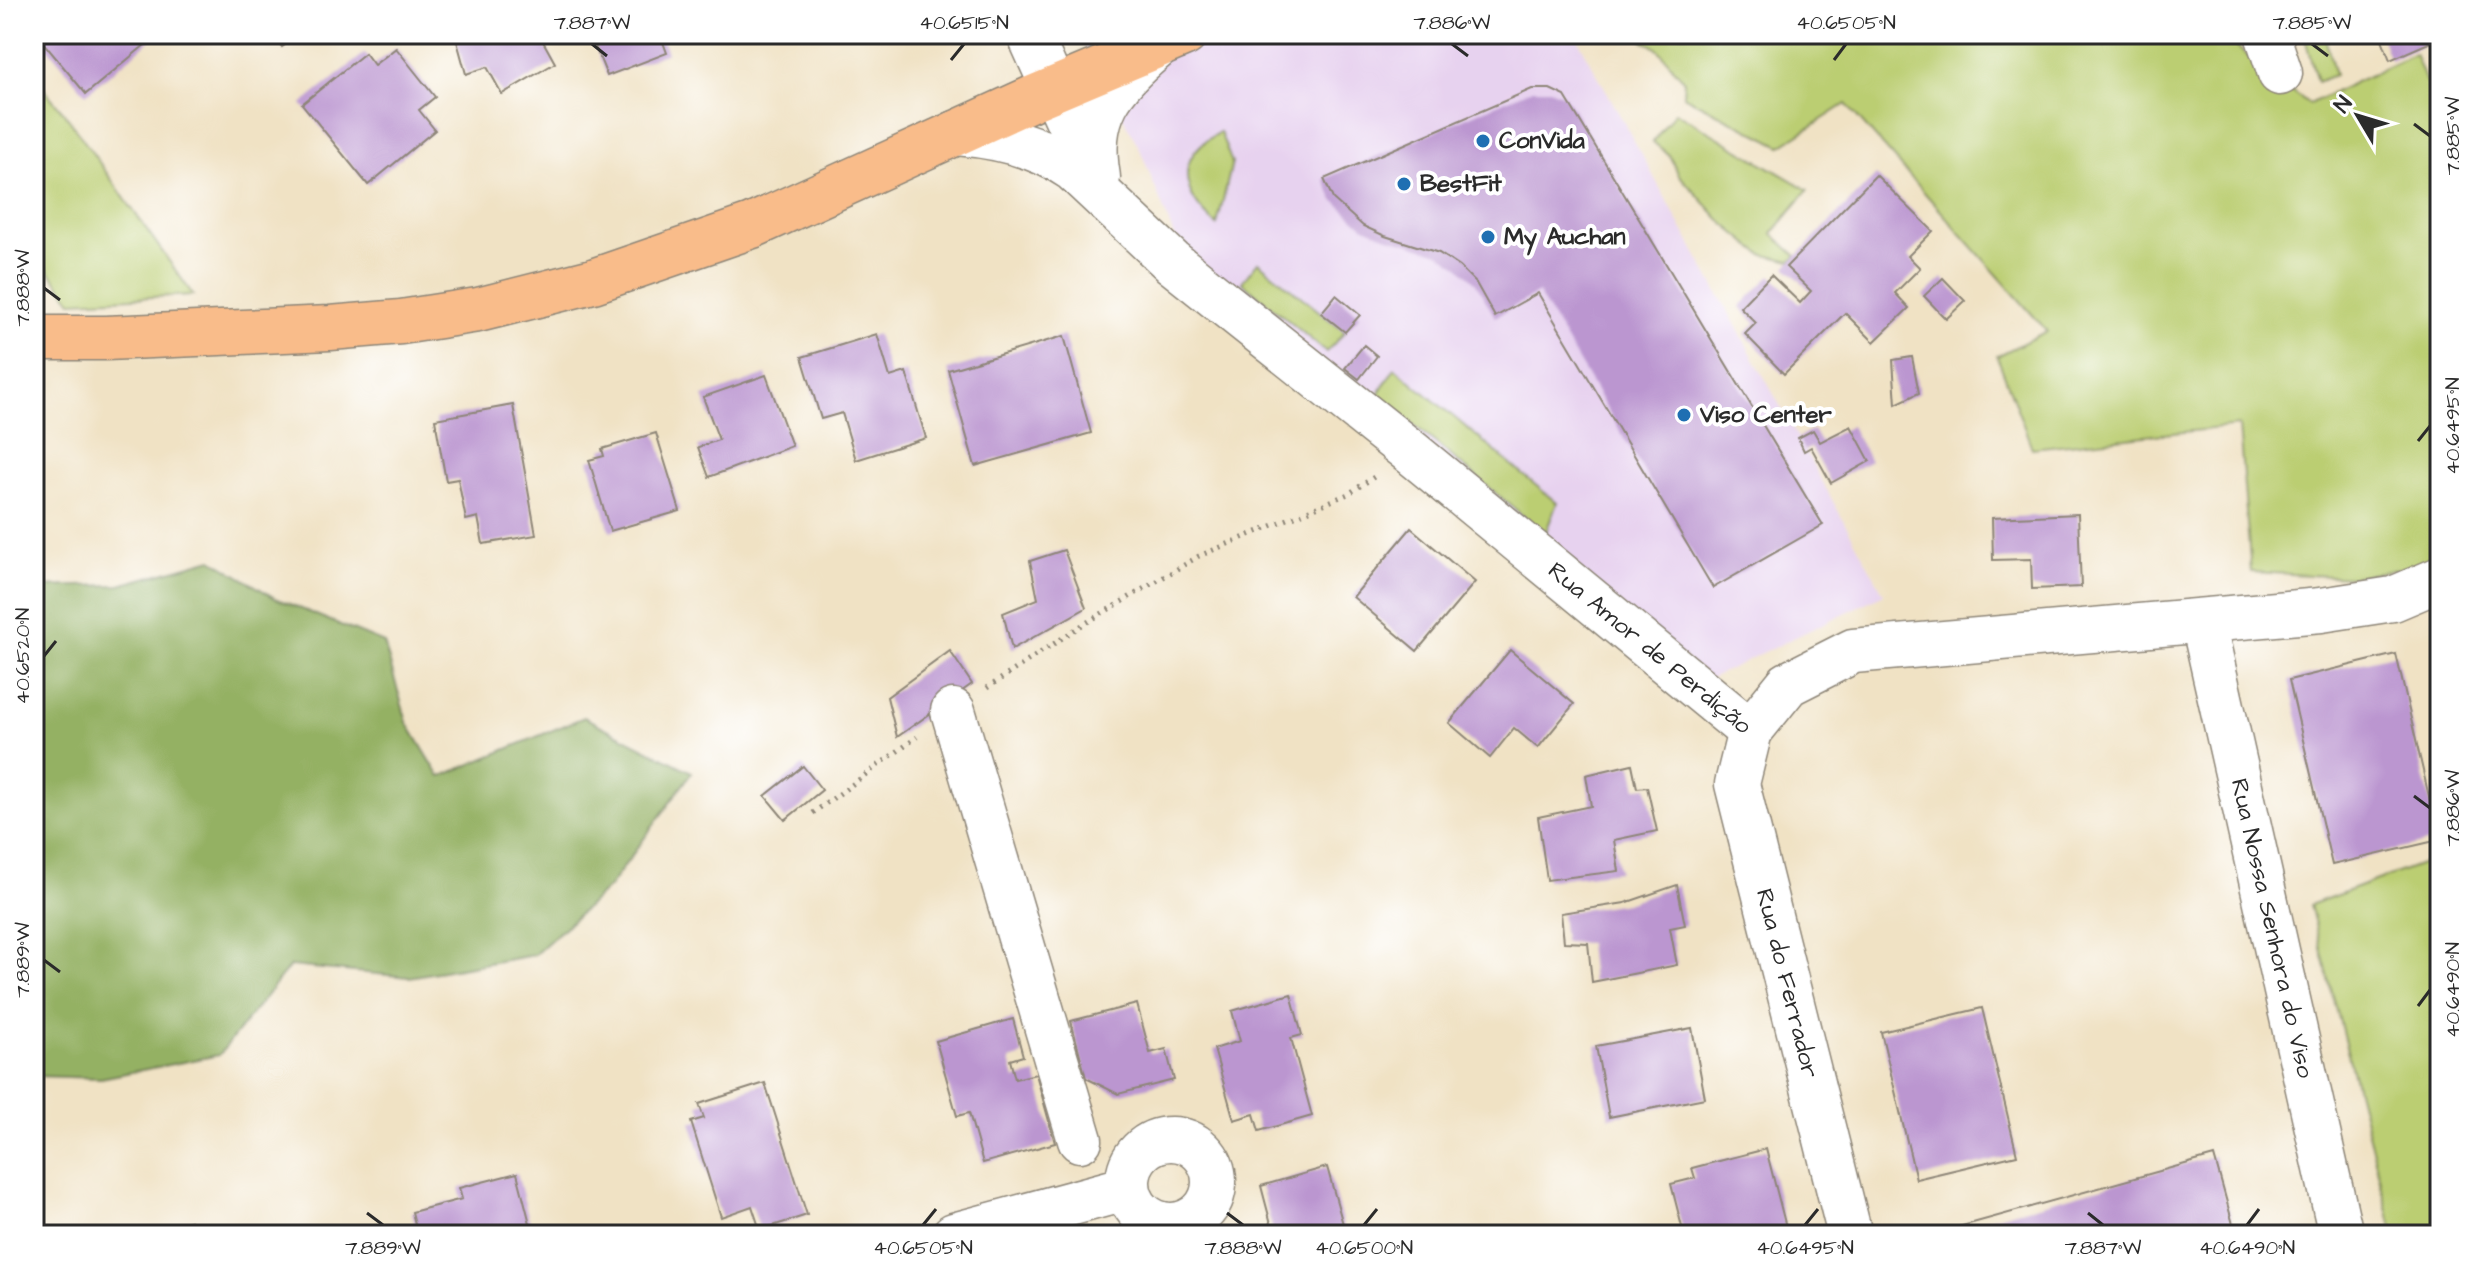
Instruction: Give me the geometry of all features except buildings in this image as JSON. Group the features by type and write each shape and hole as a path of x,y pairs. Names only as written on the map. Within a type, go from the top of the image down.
{"main road":[{"path":"34,338 106,338 401,322 478,310 593,281 752,226 1043,93 1173,39"}],"street":[{"name":"Rua Amor de Perdição","path":"1026,34 1043,93 1088,182"},
{"path":"1088,182 1096,133 1112,90 1126,73 1173,39"},
{"name":"Rua Amor de Perdição","path":"956,133 988,135 1058,158 1088,182 1172,262 1412,453 1750,731 1788,684 1853,651 2321,610 2393,599 2440,579"},
{"name":"Rua Nossa Senhora do Viso","path":"2203,622 2341,1235"},
{"path":"953,711 1080,1140"},
{"name":"Rua do Ferrador","path":"1750,731 1737,784 1850,1235"},
{"path":"954,1235 1128,1188"}],"path":[{"path":"813,813 953,711 1079,627 1199,556 1348,494 1412,453"}],"shaded area":[{"path":"1078,34 1575,34 1884,594 1709,679 1179,249 1140,149"}],"green space":[{"path":"1641,34 2220,34 2309,104 2415,54 2440,118 2440,557 2414,566 2352,577 2251,572 2239,426 2032,448 1997,356 2047,331 1846,104 1781,146 1683,96 1684,80 1661,52 1644,42"},
{"path":"2304,34 2324,34 2335,75 2317,82"},
{"path":"34,77 65,114 193,295 72,301 40,260 34,259"},
{"path":"1675,112 1808,190 1772,234 1797,256 1791,261 1761,254 1723,223 1679,175 1669,155 1653,142"},
{"path":"1220,132 1232,163 1217,225 1196,201 1187,177 1194,153"},
{"path":"1258,262 1345,332 1326,352 1242,282"},
{"path":"1395,368 1557,503 1545,534 1378,395"},
{"path":"212,559 275,598 384,643 407,722 440,777 584,717 692,772 609,887 534,955 409,977 290,966 219,1055 101,1078 34,1076 34,587 120,585"},
{"path":"2440,857 2440,1235 2394,1235 2310,905"}],"place":[{"name":"ConVida","path":"1483,141"},
{"name":"BestFit","path":"1404,184"},
{"name":"My Auchan","path":"1488,237"},
{"name":"Viso Center","path":"1684,415"}]}
